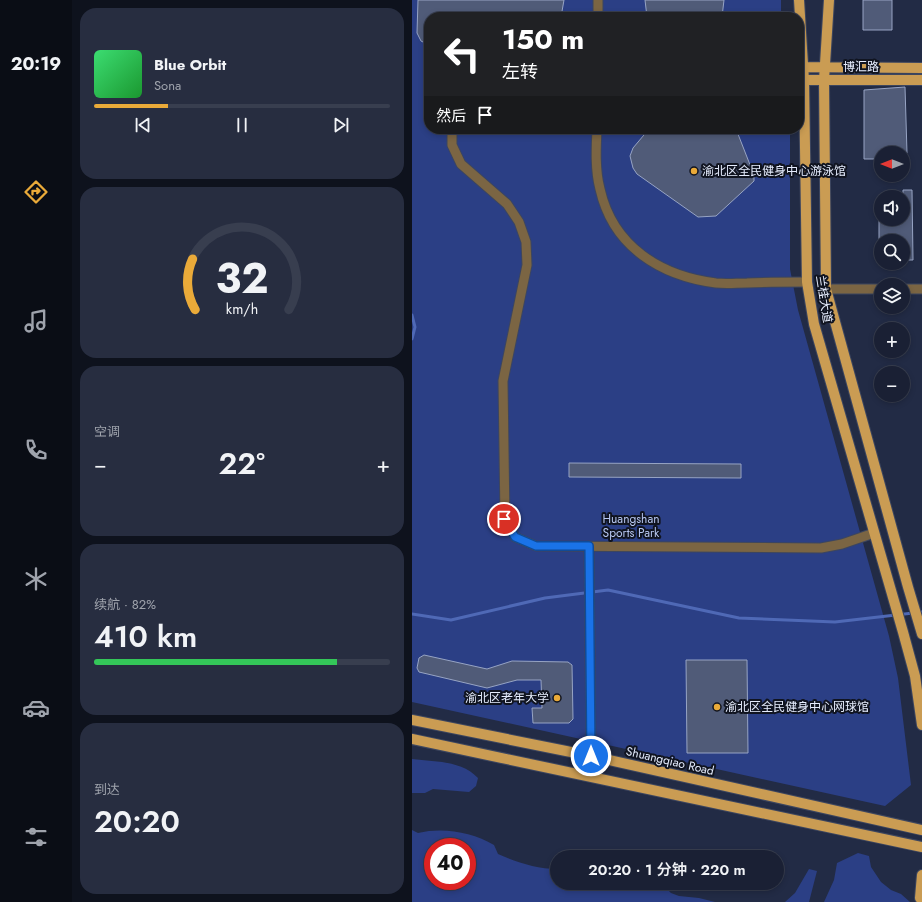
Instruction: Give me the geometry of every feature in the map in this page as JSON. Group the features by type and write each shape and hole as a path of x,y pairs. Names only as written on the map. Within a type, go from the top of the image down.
{"main road":[{"name":"兰桂大道","path":"799,0 799,12"},
{"name":"兰桂大道","path":"829,0 824,80 826,289 921,631"},
{"name":"博汇路","path":"804,67 922,68"},
{"name":"博汇路","path":"804,80 922,80"},
{"name":"兰桂大道","path":"803,134 807,282 814,324 904,632 915,676 922,726"},
{"name":"Shuangqiao Road","path":"412,720 591,756 922,830"},
{"path":"412,739 922,847"},
{"path":"921,898 922,875"}],"street":[{"path":"598,0 598,12"},
{"path":"452,134 452,145 461,164 507,204 519,222 526,242 527,265 503,381 504,519 515,537 536,546 821,548 842,544 874,533"},
{"path":"597,134 596,157 600,189 610,218 626,242 653,264 683,278 718,284 807,282"},
{"path":"826,289 874,289"},
{"path":"910,289 922,289"},
{"path":"589,546 591,756"}],"green space":[{"name":"Huangshan Sports Park","path":"412,0 781,0 781,12 424,12 424,134 790,134 790,269 798,310 889,636 898,678 911,785 885,806 412,702"},
{"path":"412,759 447,763 464,768 478,778 476,786 469,792 433,789 425,793 412,793"},
{"path":"412,830 418,833 428,831 447,831 467,834 494,845 498,854 505,857 534,866 550,869 550,890 668,890 679,896 699,898 715,902 412,902"},
{"path":"858,853 869,856 871,867 881,882 891,890 901,894 910,902 824,902 834,880 837,863"},
{"path":"809,869 817,871 809,902 785,902 795,893"}],"building":[{"path":"418,0 564,0 562,12 424,12 424,42 421,41 417,33"},
{"path":"645,0 724,0 723,12 646,12"},
{"path":"863,0 892,0 892,30 863,30"},
{"path":"905,87 907,146 874,146 874,159 864,159 864,90"},
{"name":"渝北区全民健身中心游泳馆","path":"645,134 738,134 754,175 754,181 716,216 698,217 637,174 633,168 630,156 633,148"},
{"path":"910,190 912,190 913,260 910,260 910,234 879,234 879,226 910,226"},
{"path":"569,463 741,464 741,478 569,477"},
{"name":"渝北区老年大学","path":"424,655 487,669 512,661 568,662 572,665 573,719 569,723 533,723 532,708 542,708 541,680 517,680 487,688 419,672 417,668 419,658"},
{"name":"渝北区全民健身中心网球馆","path":"686,660 747,660 748,753 687,753"}],"waterway":[{"path":"412,315 415,327 412,339"},
{"path":"412,614 451,620 545,598 608,590 739,618 835,622 922,612"}],"place":[{"name":"渝北区全民健身中心游泳馆","path":"694,171"},
{"name":"渝北区老年大学","path":"557,698"},
{"name":"渝北区全民健身中心网球馆","path":"717,707"}],"route":[{"path":"504,519 515,537 536,546 589,546 591,756"}]}
